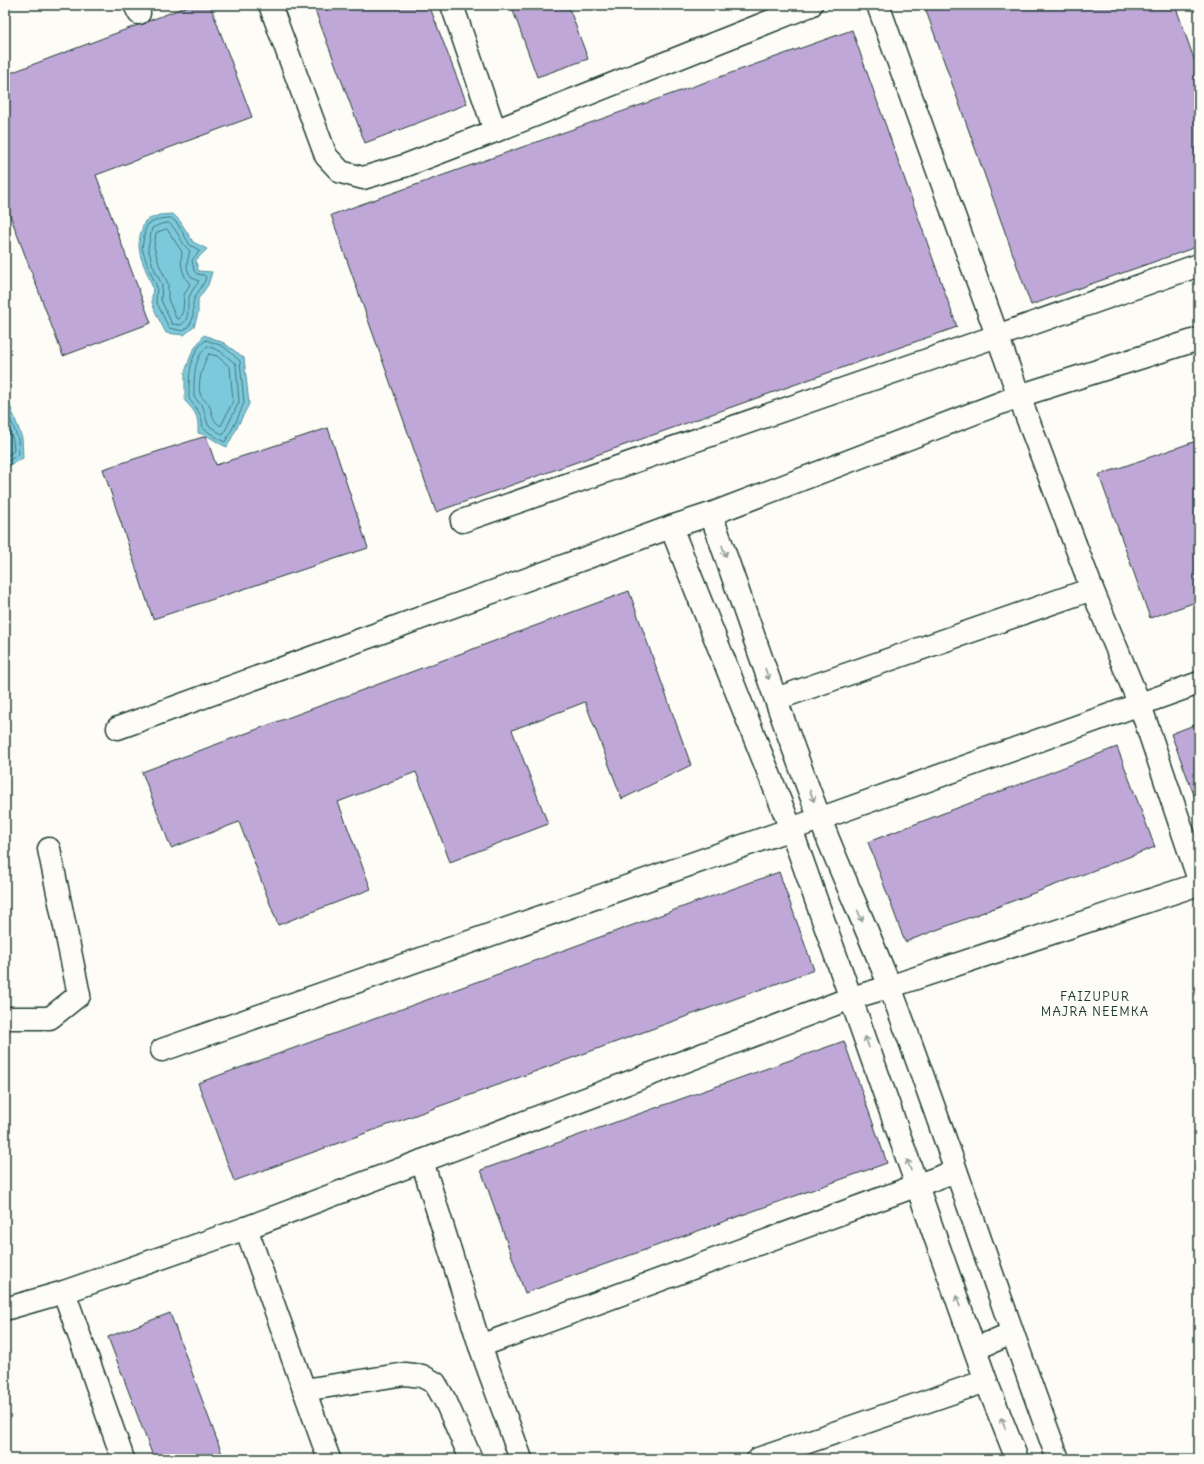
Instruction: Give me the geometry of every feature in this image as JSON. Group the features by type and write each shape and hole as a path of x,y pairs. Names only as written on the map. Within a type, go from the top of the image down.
{"street":[{"path":"270,5 326,156 341,172 363,178 404,166 495,131 811,5"},
{"path":"452,5 495,131"},
{"path":"878,5 1020,396 1092,588 1140,705 1199,880"},
{"path":"462,521 1199,265"},
{"path":"118,728 711,514 1020,396 1199,339"},
{"path":"711,514 776,699 820,818 889,987 1058,1459"},
{"path":"672,527 791,829 986,1381 1017,1459"},
{"path":"776,699 1092,588"},
{"path":"162,1050 791,829 1199,683"},
{"path":"5,1018 50,1018 78,995 49,849"},
{"path":"6,1305 64,1292 246,1228 851,998 889,987 1199,884"},
{"path":"422,1161 480,1346 521,1459"},
{"path":"480,1346 956,1171"},
{"path":"246,1228 329,1459"},
{"path":"64,1292 123,1459"},
{"path":"975,1350 1012,1333"},
{"path":"304,1390 405,1374 422,1376 435,1383 446,1402 471,1459"},
{"path":"758,1459 986,1381"}],"water":[{"path":"173,214 180,221 193,242 207,249 196,260 198,271 212,272 208,285 198,299 198,313 194,327 184,335 166,333 160,322 153,306 153,288 142,261 139,248 141,231 145,221 159,215"},
{"path":"204,335 224,343 244,358 249,404 227,447 206,435 198,433 196,415 185,401 185,372 192,352"},
{"path":"8,400 22,438 23,458 5,467 5,401"}],"building":[{"path":"191,5 210,5 252,117 96,175 151,323 63,356 5,202 5,75"},
{"path":"313,5 429,5 467,104 365,143"},
{"path":"511,5 568,5 588,59 537,77"},
{"path":"924,5 1175,5 1199,73 1199,246 1031,305"},
{"path":"852,30 957,327 436,512 331,215"},
{"path":"328,428 368,548 153,619 103,469 206,436 216,465"},
{"path":"1199,440 1199,601 1150,618 1099,475"},
{"path":"629,591 691,765 622,799 585,702 512,730 548,824 450,862 416,772 338,802 371,889 278,925 239,822 171,848 142,772"},
{"path":"1199,723 1199,808 1171,734"},
{"path":"1117,747 1155,847 905,942 868,842"},
{"path":"779,872 814,970 234,1181 198,1083"},
{"path":"844,1041 887,1163 525,1293 481,1170"},
{"path":"170,1313 224,1459 154,1459 108,1337"}],"district":[{"name":"FAIZUPUR MAJRA NEEMKA","path":"1095,1004"}]}
